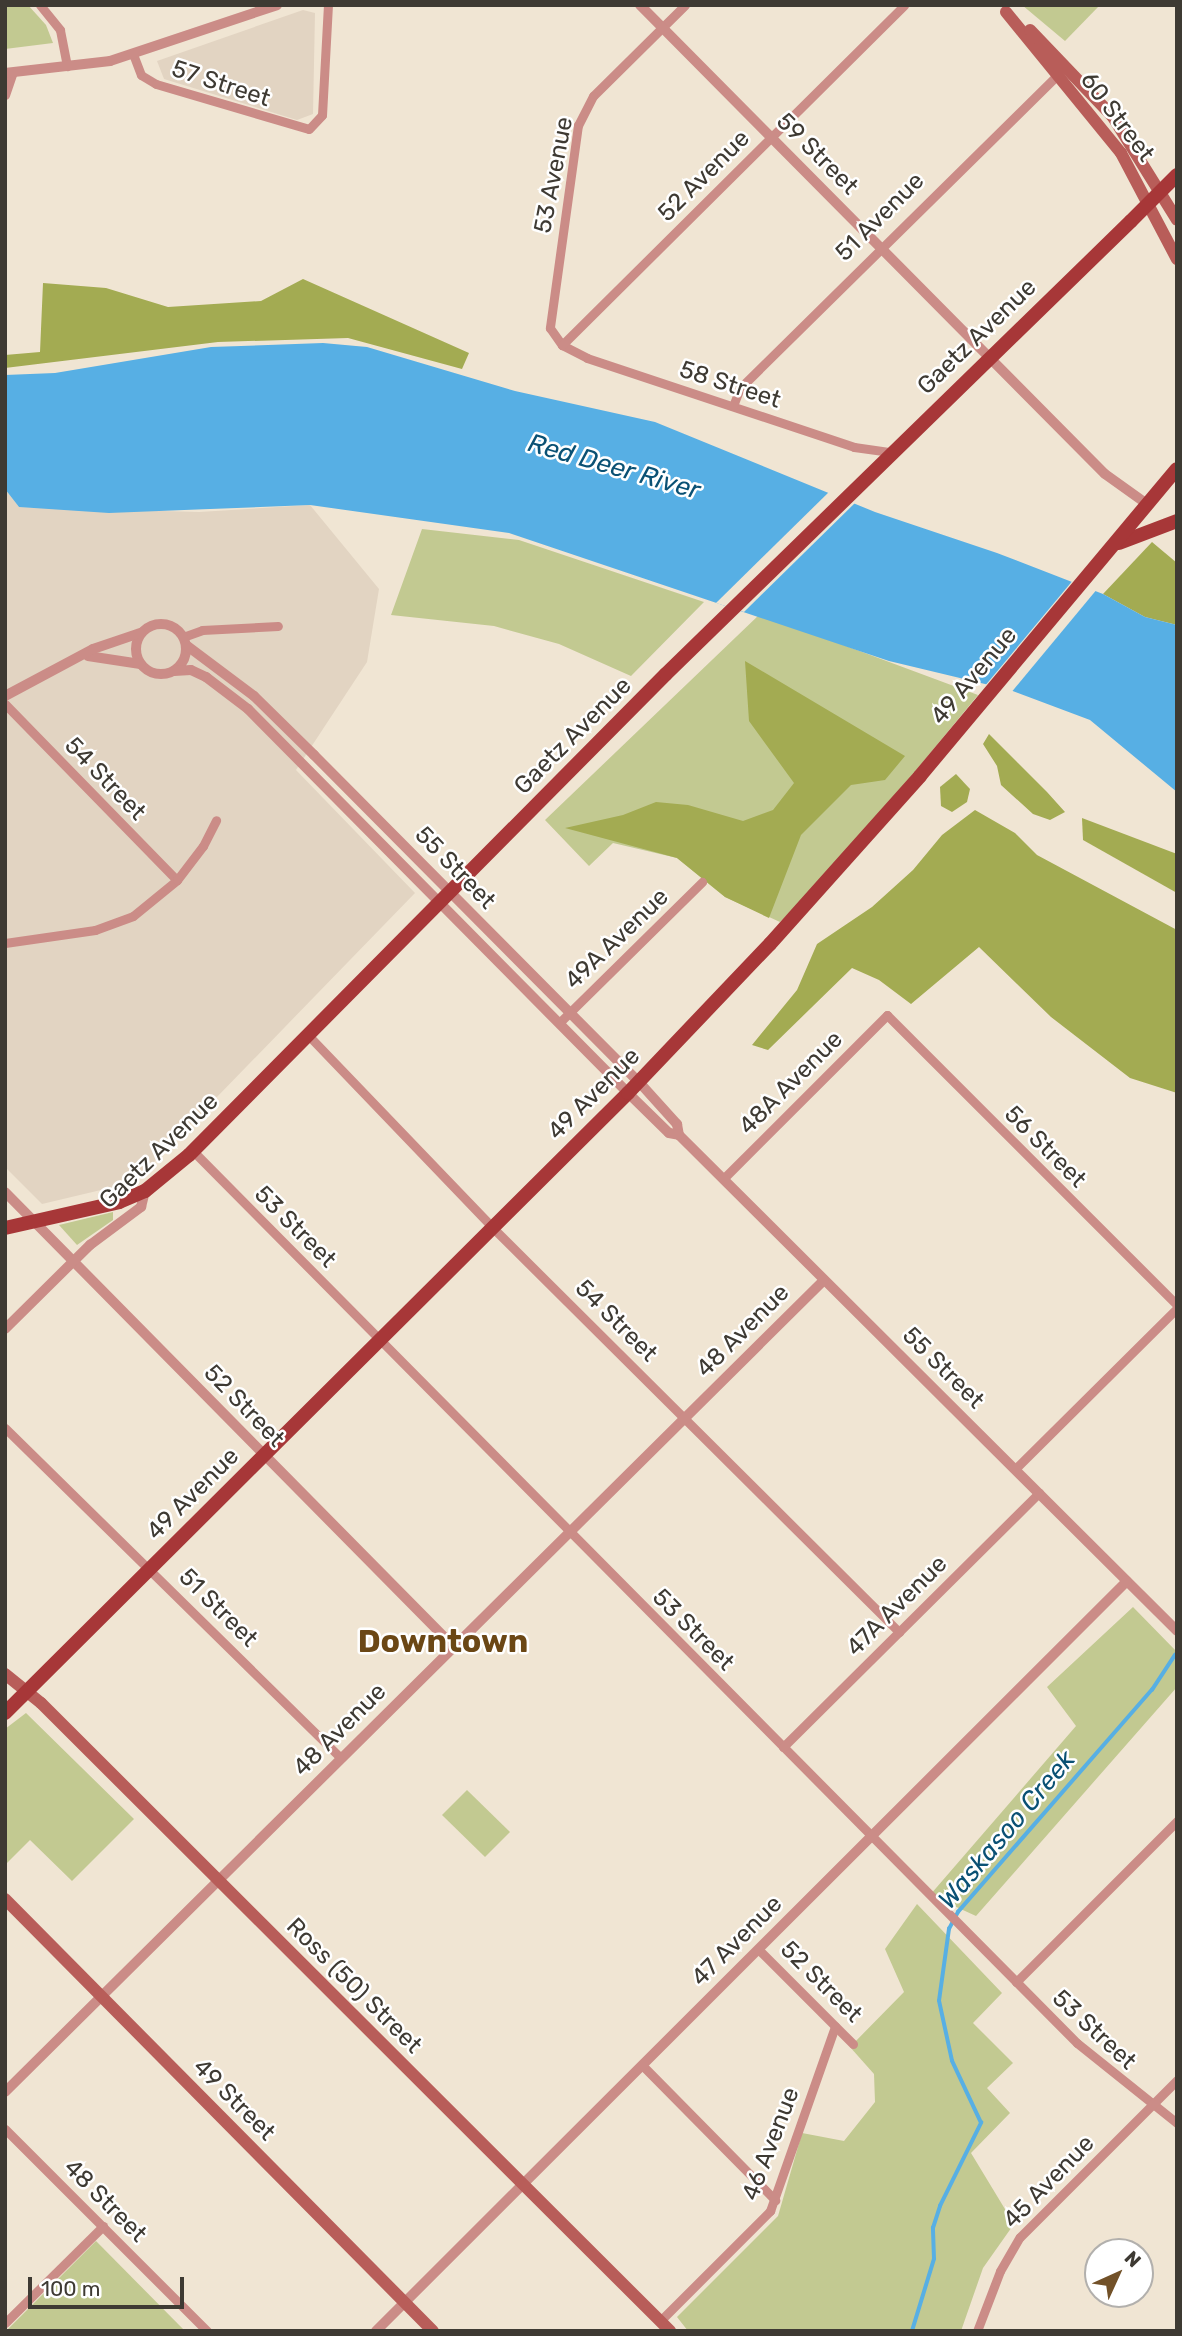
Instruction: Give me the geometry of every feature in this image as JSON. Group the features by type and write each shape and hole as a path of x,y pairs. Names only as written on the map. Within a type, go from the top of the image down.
{"main road":[{"name":"60 Street","path":"1003,9 1062,70 1114,117 1177,220"},
{"name":"60 Street","path":"1062,70 1137,179 1177,258"},
{"name":"Gaetz Avenue","path":"145,1191 193,1151 666,674 890,452 1177,175"},
{"name":"49 Avenue","path":"5,1713 639,1082 813,898 920,776 1177,470"},
{"path":"1111,549 1141,531 1177,521"},
{"path":"5,1228 36,1222 145,1191"},
{"name":"Ross (50) Street","path":"5,1674 27,1691 670,2331"},
{"name":"49 Street","path":"5,1899 433,2331"}],"street":[{"path":"40,5 60,30 67,66"},
{"path":"5,95 9,72 67,66 132,54 277,5"},
{"name":"57 Street","path":"132,54 141,75 156,84 291,127 313,128 322,115 328,5"},
{"name":"59 Street","path":"640,5 1105,474 1147,504"},
{"name":"53 Avenue","path":"562,345 550,328 549,317 578,125 593,96 685,5"},
{"name":"52 Avenue","path":"562,345 904,5"},
{"name":"51 Avenue","path":"733,406 739,390 1062,70"},
{"name":"58 Street","path":"562,345 587,359 854,447 890,452"},
{"path":"5,696 50,670 88,656 93,649 164,624 185,641"},
{"path":"185,641 202,630 278,626"},
{"path":"140,634 135,648 140,664"},
{"path":"88,656 96,659 115,656 140,664 159,675 174,671 184,660 185,641"},
{"name":"55 Street","path":"185,641 254,696 450,891 639,1082 677,1124 679,1135"},
{"name":"55 Street","path":"174,671 197,672 235,696 628,1093 669,1133 679,1135 723,1178 1177,1631"},
{"name":"54 Street","path":"5,704 177,880"},
{"path":"5,943 108,926 145,908 177,880 203,846 216,820"},
{"name":"49A Avenue","path":"559,1023 702,882"},
{"name":"48A Avenue","path":"723,1178 887,1015"},
{"name":"56 Street","path":"887,1015 1177,1306"},
{"name":"54 Street","path":"308,1035 493,1228 899,1632"},
{"name":"53 Street","path":"193,1151 1016,1982 1098,2062 1177,2123"},
{"name":"Gaetz Avenue","path":"5,1329 73,1261 141,1207 145,1191"},
{"name":"52 Street","path":"5,1192 454,1647"},
{"name":"48 Avenue","path":"5,2092 824,1280"},
{"path":"1015,1469 1177,1306"},
{"name":"51 Street","path":"5,1428 341,1758"},
{"name":"47A Avenue","path":"783,1747 1039,1493"},
{"name":"47 Avenue","path":"376,2331 1127,1581"},
{"path":"1016,1982 1177,1821"},
{"name":"52 Street","path":"759,1950 853,2044"},
{"name":"46 Avenue","path":"660,2320 766,2216 775,2200 835,2026"},
{"path":"642,2065 775,2200"},
{"name":"45 Avenue","path":"977,2331 1013,2246 1177,2080"},
{"name":"48 Street","path":"5,2129 207,2331"},
{"path":"5,2322 103,2226"}],"shaded area":[{"path":"303,10 315,13 313,114 297,120 164,79 157,61"},
{"path":"5,489 19,507 199,512 310,505 379,589 367,662 296,770 415,893 151,1165 122,1185 42,1204 5,1167"}],"green space":[{"path":"5,5 28,5 46,25 53,43 5,49"},
{"path":"1022,5 1100,5 1065,41"},
{"path":"303,279 469,353 462,369 348,338 218,342 5,368 5,355 40,352 43,283 106,288 168,307 261,301"},
{"path":"422,529 519,540 704,602 631,676 559,644 494,626 391,615"},
{"path":"1152,542 1177,563 1177,625 1145,617 1103,594"},
{"path":"760,614 978,695 842,860 780,922 725,897 677,858 613,843 589,866 545,820"},
{"path":"745,661 905,756 885,780 851,785 801,835 769,918 725,897 677,858 565,828 623,815 656,802 688,805 743,821 773,810 794,783 749,721"},
{"path":"989,734 1065,812 1050,820 1033,814 1001,785 997,766 983,744"},
{"path":"956,774 970,789 967,802 952,812 941,806 940,787"},
{"path":"975,810 1015,833 1037,855 1177,930 1177,1093 1130,1078 1051,1017 979,947 911,1004 879,980 852,968 768,1050 752,1045 797,990 817,944 872,907 913,870 942,835"},
{"path":"1082,818 1177,854 1177,893 1083,840"},
{"path":"113,1212 113,1220 77,1245 59,1225"},
{"path":"1133,1607 1177,1652 1177,1687 976,1916 930,1895 1076,1726 1047,1687"},
{"path":"26,1713 134,1819 72,1881 30,1840 5,1865 5,1729"},
{"path":"467,1790 510,1832 485,1857 442,1815"},
{"path":"917,1904 1002,1993 973,2023 1013,2063 987,2088 1010,2113 971,2153 1014,2224 983,2268 961,2331 688,2331 677,2317 778,2216 802,2133 844,2141 875,2102 874,2074 850,2047 904,1992 885,1949"},
{"path":"96,2241 185,2331 6,2331"}],"water":[{"name":"Red Deer River","path":"323,343 367,347 515,391 655,422 875,512 997,553 1103,594 1145,617 1177,625 1177,792 1090,720 1010,690 889,661 509,533 310,505 109,513 19,507 5,489 5,375 55,373 211,347"}],"pier":[{"path":"831,490 857,501 744,612 716,603"},
{"path":"1074,579 1098,588 1010,694 984,687"}],"waterway":[{"name":"Waskasoo Creek","path":"912,2331 934,2259 933,2228 940,2206 981,2123 952,2061 939,2001 949,1929 958,1912 1152,1690 1175,1655"}],"district":[{"name":"Downtown","path":"443,1641"}]}
